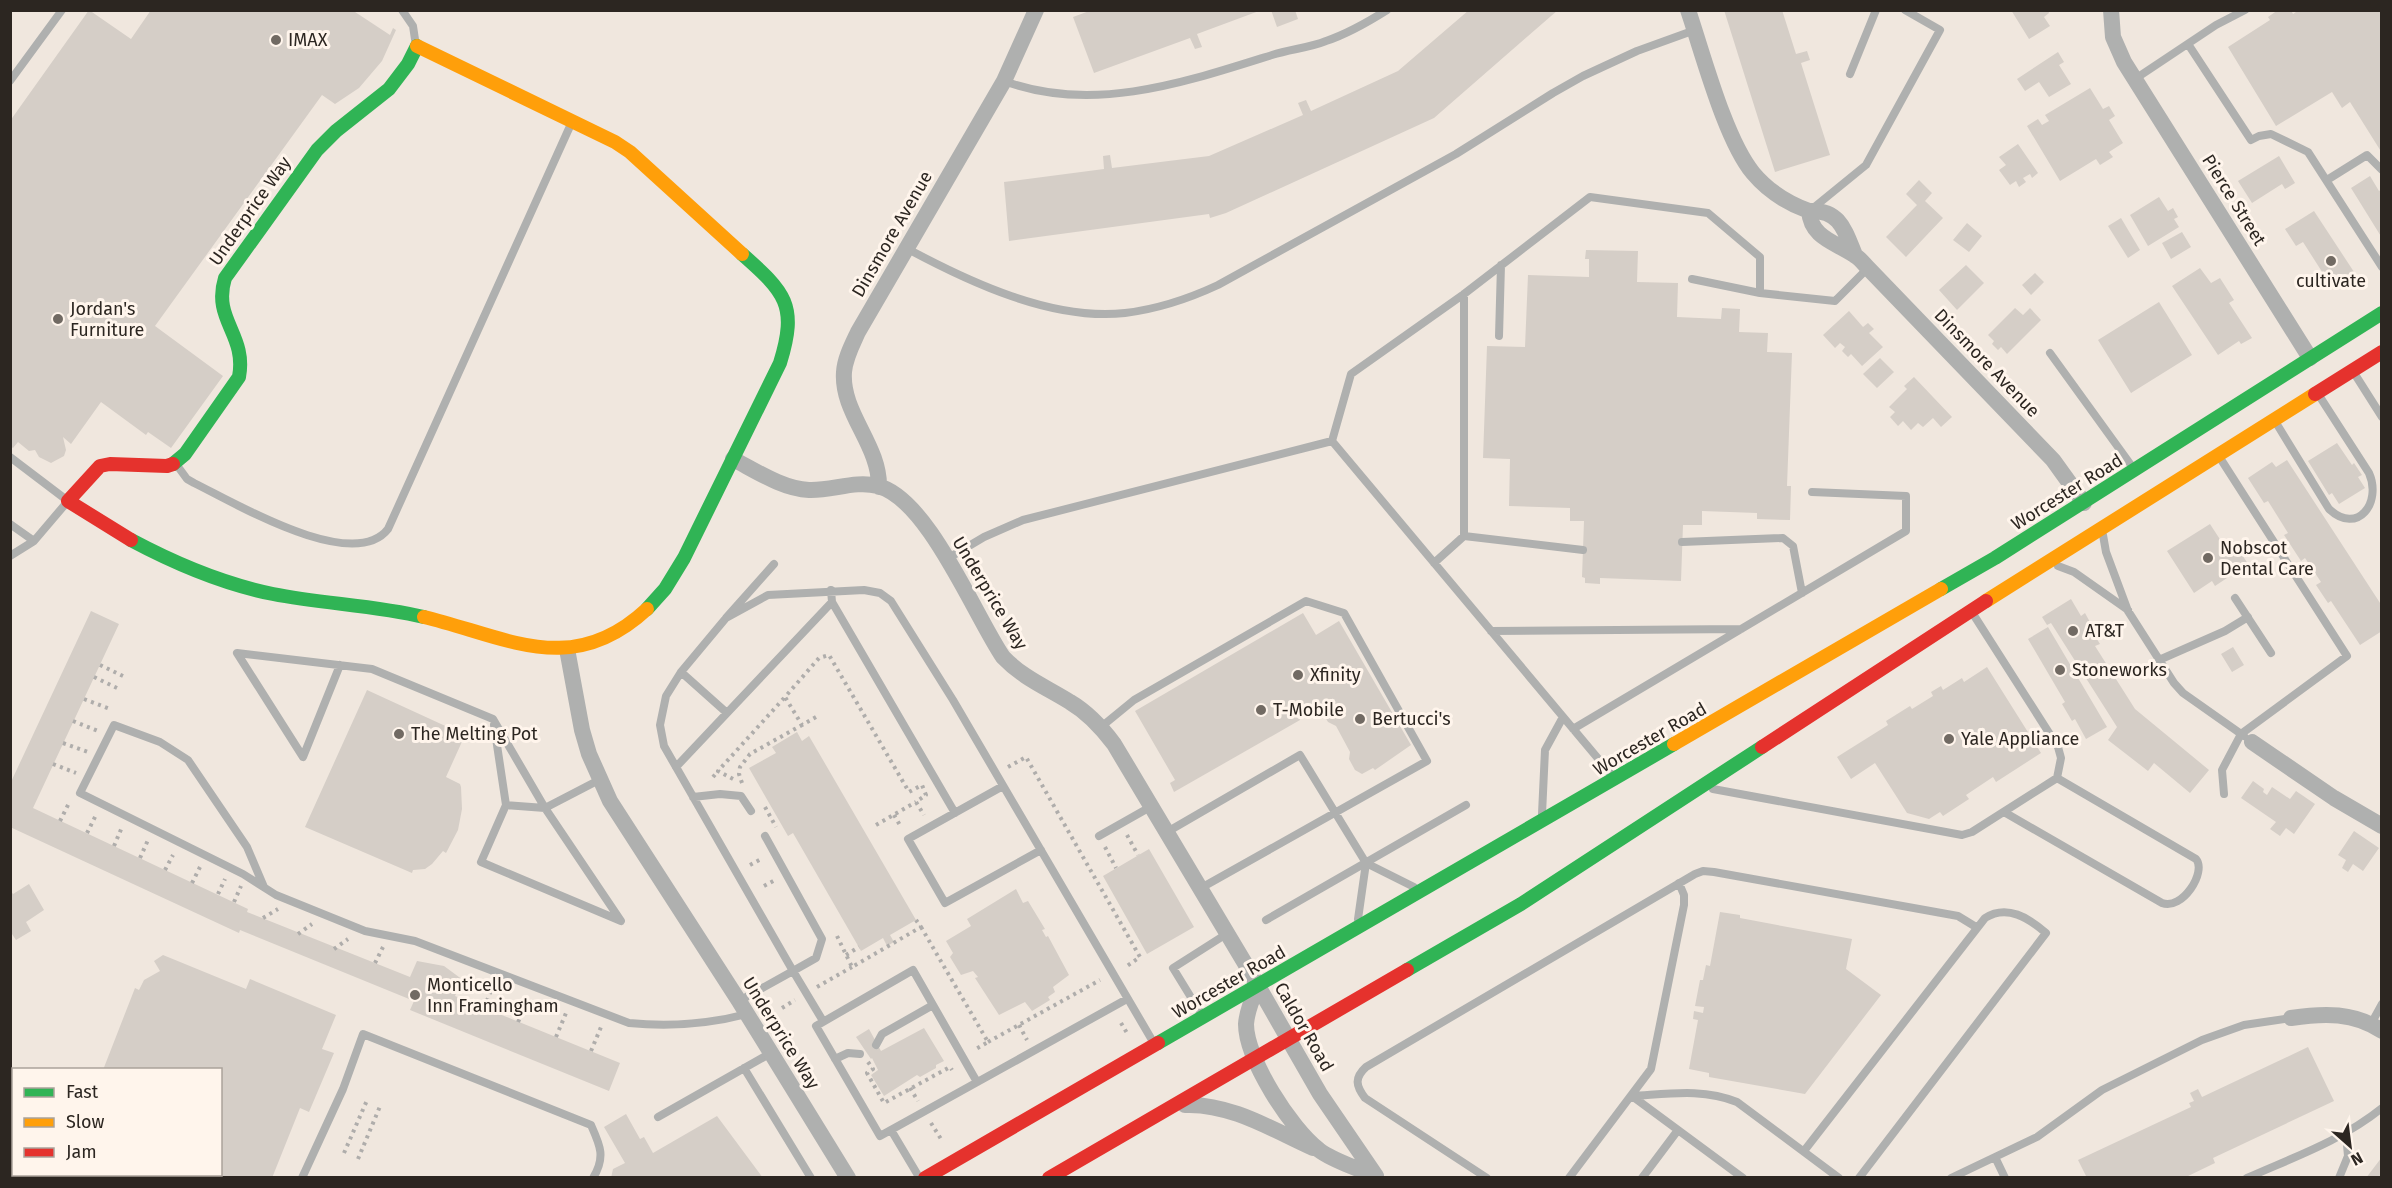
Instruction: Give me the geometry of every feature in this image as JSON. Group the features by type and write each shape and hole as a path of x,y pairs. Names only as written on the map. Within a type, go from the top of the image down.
{"main road":[{"path":"176,463 155,467 110,464 100,466 68,501 110,529 150,550 181,565 228,582 290,597 430,618 542,650 567,649 585,645 622,627 657,600 682,564 780,363 787,343 789,314 785,298 777,285 630,152 615,142 417,46"},
{"name":"Underprice Way","path":"176,463 231,390 244,365 241,348 220,302 220,290 225,278 317,150 336,131 389,89 408,64 417,46"},
{"name":"Worcester Road","path":"925,1178 1971,573 2382,313"},
{"path":"1049,1178 1529,899 1971,611 2382,352"}],"street":[{"name":"Dinsmore Avenue","path":"879,487 879,473 844,387 844,370 858,332 1004,81 1036,10"},
{"name":"Dinsmore Avenue","path":"1689,10 1731,133 1752,171 1780,198 1809,211 1820,210 1837,220 1843,227 1855,255 2053,460 2084,503"},
{"name":"Pierce Street","path":"2111,10 2113,37 2124,62 2310,358"},
{"name":"Underprice Way","path":"733,459 793,487 808,490 863,484 879,487 904,500 918,514 1003,657 1015,670 1072,703 1101,727 1114,744 1258,985"},
{"name":"Underprice Way","path":"567,649 578,713 599,780 625,826 744,1008 848,1178"},
{"path":"2246,738 2327,794 2382,825"},
{"name":"Caldor Road","path":"1258,985 1320,1094 1377,1177"},
{"name":"Caldor Road","path":"1258,985 1246,1022 1254,1060 1290,1117 1320,1151 1377,1177"},
{"path":"2291,1018 2344,1016 2376,1028"},
{"path":"1167,1110 1184,1105 1213,1106 1320,1151"}],"lane":[{"path":"10,81 62,10"},
{"path":"402,10 413,26 417,46"},
{"path":"1004,81 1023,88 1068,96 1135,91 1198,78 1285,51 1325,42 1387,10"},
{"path":"1850,74 1876,10"},
{"path":"1809,211 1866,165 1940,30 1905,10"},
{"path":"2135,80 2224,20 2245,10"},
{"path":"906,248 991,288 1047,306 1096,314 1151,309 1176,302 1218,285 1456,154 1553,93 1611,62 1695,30"},
{"path":"2188,44 2251,140 2271,134 2304,149 2327,180 2382,267"},
{"path":"176,463 187,479 297,533 319,540 340,543 362,542 382,536 388,529 572,121"},
{"path":"2327,180 2367,155 2382,170"},
{"path":"1332,441 1351,374 1464,294 1590,197 1708,213 1760,257 1760,293"},
{"path":"1499,336 1501,266"},
{"path":"1692,279 1760,293 1835,301 1868,268"},
{"path":"1434,563 1464,536 1464,294"},
{"path":"2050,354 2134,471"},
{"path":"2352,370 2382,417"},
{"path":"2274,420 2329,509 2336,516 2359,517 2366,513 2371,504 2374,484 2317,393"},
{"path":"947,560 984,537 1023,520 1332,441"},
{"path":"1332,441 1616,780"},
{"path":"2218,456 2346,656 2246,738 2222,770 2224,794"},
{"path":"10,457 68,501 34,540 10,556"},
{"path":"1573,729 1906,531 1906,496 1812,492"},
{"path":"10,524 34,540"},
{"path":"2104,528 2106,552 2128,611 2159,660 2183,693 2246,738"},
{"path":"1464,536 1583,550"},
{"path":"1682,542 1783,538 1793,546 1802,592"},
{"path":"774,564 681,672 666,696 660,725 664,746 823,1022"},
{"path":"2047,564 2074,572 2128,611"},
{"path":"831,590 832,602 955,813"},
{"path":"726,618 768,594 864,590 880,594 891,601 1155,1045"},
{"path":"2235,598 2271,653"},
{"path":"1101,727 1134,700 1306,601 1344,613 1427,761 1200,888"},
{"path":"676,767 832,602"},
{"path":"1700,787 1955,834 1972,832 2057,778 2061,758 2058,747 1971,611"},
{"path":"2159,660 2225,631 2248,617"},
{"path":"1491,631 1741,629"},
{"path":"340,665 303,757 237,653 248,655 340,665 372,669 493,719 545,808 621,921 481,862 506,805 493,719"},
{"path":"681,672 727,713"},
{"path":"1542,822 1545,750 1563,717"},
{"path":"264,888 247,847 188,760 160,742 114,725 80,793 243,874 264,888 276,895 365,931 415,941 629,1023 649,1025 706,1023 744,1008 793,971 816,958 822,939 765,836"},
{"path":"1167,832 1300,755 1366,863 1422,891"},
{"path":"2004,812 2162,903 2170,905 2180,902 2200,871 2199,862 2057,778"},
{"path":"506,805 545,808 599,780"},
{"path":"1003,786 908,839 945,903 1041,850"},
{"path":"693,797 720,794 741,796 751,811"},
{"path":"1266,920 1466,805"},
{"path":"1099,836 1152,806"},
{"path":"1356,929 1366,863"},
{"path":"1487,1178 1365,1098 1358,1090 1356,1081 1359,1073 1679,883 1703,871 1714,872 1958,916 1976,927"},
{"path":"1569,1178 1650,1070 1684,905 1684,895 1679,883"},
{"path":"1804,1151 1976,927 1985,918 1998,911 2032,921 2046,933 1859,1178"},
{"path":"1204,1017 1173,968 1228,933"},
{"path":"977,1082 913,970 816,1026 880,1136 1127,999"},
{"path":"2376,1028 2382,1004"},
{"path":"870,1035 882,1034 933,1005"},
{"path":"1951,1178 2037,1137 2102,1090 2202,1040 2244,1025 2291,1018"},
{"path":"302,1178 343,1089 363,1034 591,1125 602,1150 593,1178"},
{"path":"876,1045 882,1034"},
{"path":"848,1053 853,1043"},
{"path":"658,1118 771,1053"},
{"path":"835,1059 848,1053 862,1054"},
{"path":"744,1068 811,1178"},
{"path":"1632,1096 1705,1093 1723,1096 1737,1102 1839,1178"},
{"path":"1632,1096 1743,1178"},
{"path":"2247,1178 2346,1134 2382,1108"},
{"path":"891,1130 920,1178"},
{"path":"1642,1178 1678,1130"},
{"path":"2339,1178 2348,1156 2346,1134"},
{"path":"1995,1157 2005,1178"}],"path":[{"path":"713,777 819,658 829,656 909,792 922,785 926,795 876,825"},
{"path":"100,664 125,676"},
{"path":"94,677 119,689"},
{"path":"785,697 801,725"},
{"path":"84,699 110,709"},
{"path":"742,783 739,774 744,760 816,717"},
{"path":"74,720 109,736"},
{"path":"63,743 98,756"},
{"path":"1008,767 1026,757 1140,957 1126,966 1131,974"},
{"path":"53,764 87,778"},
{"path":"718,771 750,788"},
{"path":"763,802 780,834"},
{"path":"916,802 924,815 931,812"},
{"path":"87,833 101,804"},
{"path":"1121,824 1138,855"},
{"path":"1099,836 1116,868"},
{"path":"916,920 988,1042"},
{"path":"832,927 852,967"},
{"path":"817,987 921,927"},
{"path":"846,955 859,947"},
{"path":"484,1008 498,974"},
{"path":"977,1056 974,1050 1103,978"},
{"path":"518,1022 535,988"},
{"path":"782,1008 795,1000"},
{"path":"556,1037 571,1002"},
{"path":"591,1051 606,1015"},
{"path":"862,1054 873,1070 867,1073 884,1103 950,1067 955,1076"},
{"path":"344,1153 368,1098"},
{"path":"358,1159 381,1104"},
{"path":"932,1124 943,1144"}],"building":[{"path":"89,10 131,39 151,10 352,10 390,35 393,28 396,30 382,61 359,88 335,104 322,95 155,326 223,376 171,448 148,432 146,435 101,402 71,444 63,437 66,450 64,456 51,463 39,457 35,450 29,451 18,442 13,448 10,446 10,121"},
{"path":"1092,10 1259,11 1197,34 1202,47 1195,49 1190,38 1094,73 1073,17"},
{"path":"1271,10 1295,10 1298,19 1277,27"},
{"path":"1469,10 1558,10 1434,118 1226,213 1210,218 1209,214 1009,241 1004,182 1104,169 1103,156 1110,155 1112,168 1209,156 1303,115 1298,103 1306,100 1311,111 1398,71"},
{"path":"1724,10 1782,10 1796,54 1807,51 1810,60 1801,63 1830,155 1775,172"},
{"path":"2011,10 2048,10 2049,13 2044,17 2050,26 2029,39"},
{"path":"2278,10 2291,10 2293,14 2299,10 2382,10 2382,153 2350,102 2342,108 2332,92 2276,126 2228,47 2270,20 2268,17"},
{"path":"2058,52 2064,62 2059,65 2071,84 2049,97 2039,82 2025,91 2017,79"},
{"path":"2090,88 2103,109 2109,106 2115,116 2109,120 2123,143 2109,152 2113,157 2100,165 2096,159 2060,181 2027,126 2038,119 2042,125 2049,121 2045,115"},
{"path":"2018,144 2038,173 2032,178 2030,174 2023,178 2026,182 2019,187 2016,181 2010,185 1999,170 2006,165 1999,157"},
{"path":"2279,156 2295,183 2285,189 2282,184 2252,203 2238,181"},
{"path":"2370,176 2379,191 2382,189 2382,238 2351,188"},
{"path":"1919,180 1932,193 1925,201 1943,218 1906,257 1886,237 1917,205 1906,194"},
{"path":"2159,197 2168,211 2173,208 2178,217 2174,219 2179,227 2148,246 2130,215"},
{"name":"cultivate","path":"2314,211 2356,275 2333,289 2303,242 2296,246 2285,229"},
{"path":"2121,218 2140,250 2128,258 2108,226"},
{"path":"1967,223 1982,236 1969,252 1953,240"},
{"path":"2182,232 2191,247 2171,259 2162,243"},
{"path":"1586,250 1638,251 1637,282 1678,283 1677,317 1721,319 1722,308 1740,309 1739,332 1768,333 1767,352 1792,353 1787,486 1791,486 1790,520 1757,519 1757,513 1702,511 1702,525 1683,525 1681,581 1600,578 1600,584 1585,583 1585,578 1582,577 1584,521 1570,521 1570,508 1509,506 1510,459 1483,458 1487,346 1525,347 1528,275 1589,277 1589,259 1585,259"},
{"path":"1966,265 1984,283 1957,310 1939,290"},
{"path":"2200,268 2211,283 2220,278 2234,300 2229,303 2252,338 2241,344 2239,341 2218,355 2172,286"},
{"path":"2035,273 2044,282 2031,295 2022,285"},
{"path":"2159,302 2192,355 2131,393 2098,340"},
{"path":"2015,308 2023,315 2030,308 2041,320 2007,354 2001,347 1998,350 1992,344 1994,341 1988,335"},
{"path":"1849,311 1863,327 1868,323 1874,329 1869,333 1883,347 1862,366 1851,354 1848,357 1842,351 1845,347 1840,343 1835,348 1823,335"},
{"path":"1880,358 1894,372 1877,388 1863,374"},
{"path":"1914,377 1952,417 1941,427 1933,418 1923,427 1918,423 1911,430 1903,421 1898,426 1890,417 1895,412 1889,407 1907,389 1904,386"},
{"path":"2337,443 2362,475 2358,477 2365,488 2339,504 2332,493 2329,495 2308,461"},
{"path":"2287,460 2382,606 2382,631 2360,645 2331,601 2328,603 2316,585 2321,582 2305,558 2301,561 2284,535 2288,533 2268,501 2264,503 2248,478 2272,462 2276,467"},
{"name":"Nobscot Dental Care","path":"2210,524 2223,544 2232,539 2248,564 2215,586 2212,581 2194,593 2167,551"},
{"path":"2071,599 2081,616 2085,613 2091,624 2088,625 2100,644 2095,646 2135,709 2209,770 2190,793 2154,763 2148,771 2108,740 2117,727 2051,623 2047,625 2042,617"},
{"path":"91,611 119,624 33,808 248,909 247,912 410,977 417,961 444,966 463,980 455,996 620,1063 609,1091 410,1010 414,1001 240,930 239,933 10,827 10,784"},
{"path":"1303,613 1316,635 1339,621 1411,745 1375,770 1373,768 1362,774 1355,770 1349,759 1350,752 1336,726 1328,722 1321,710 1317,713 1313,707 1298,715 1300,720 1174,792 1170,783 1175,780 1135,711"},
{"name":"Stoneworks","path":"2048,627 2107,727 2086,739 2075,719 2072,721 2062,704 2065,702 2028,639"},
{"path":"2233,647 2244,665 2232,672 2221,654"},
{"name":"Yale Appliance","path":"1987,667 2041,753 1996,782 1993,777 1966,795 1969,799 1943,816 1940,812 1929,819 1907,813 1875,763 1851,779 1837,757 1888,725 1886,721 1910,706 1912,709 1933,696 1931,692 1941,686 1943,690 1962,678 1964,682"},
{"path":"367,690 465,735 446,777 460,784 461,787 462,809 458,830 446,853 443,851 425,869 413,870 412,873 305,827"},
{"path":"797,732 802,741 809,736 916,920 890,935 894,942 887,946 883,938 861,951 793,833 788,836 749,768 776,753 772,747"},
{"path":"2253,781 2264,789 2263,792 2267,795 2272,787 2290,799 2296,791 2315,804 2294,834 2286,828 2280,836 2270,829 2276,822 2241,798"},
{"path":"2354,831 2379,848 2363,871 2353,864 2348,872 2342,868 2346,860 2338,855"},
{"path":"1149,849 1194,927 1147,954 1103,876"},
{"path":"29,884 44,910 26,922 31,931 16,940 10,931 10,890 13,894"},
{"path":"1016,889 1023,903 1028,901 1045,929 1042,930 1046,937 1048,936 1069,975 1053,987 1055,992 1048,997 1050,1000 1032,1011 1025,1002 999,1015 975,978 978,977 973,971 961,975 950,957 953,953 946,941 971,926 967,919"},
{"path":"1720,912 1740,915 1740,918 1852,939 1846,969 1881,995 1805,1094 1709,1077 1709,1073 1689,1069 1698,1020 1693,1019 1694,1011 1703,1013 1704,1007 1695,1006 1700,980 1703,980 1706,965 1710,966"},
{"path":"163,955 246,989 250,979 336,1015 322,1049 334,1053 309,1112 300,1108 272,1178 134,1178 129,1176 222,1176 222,1068 104,1068 135,988 139,990 144,980 160,971 154,961"},
{"path":"924,1028 944,1061 936,1065 936,1068 920,1077 917,1075 884,1096 871,1075 878,1070 856,1037 869,1029 881,1051"},
{"path":"2308,1047 2334,1101 2213,1158 2215,1163 2184,1178 2087,1178 2078,1160 2191,1107 2189,1103 2194,1101 2190,1093 2198,1089 2202,1097"},
{"path":"626,1114 640,1139 644,1137 653,1153 717,1116 763,1178 611,1178 613,1169 625,1163 604,1127"},
{"path":"2382,1157 2382,1178 2366,1178"}],"traffic: fast":[{"path":"173,464 185,454 239,377 238,349 223,305 222,293 225,278 317,150 336,131 389,89 408,64 417,46"},
{"path":"647,609 665,589 684,558 780,363 788,327 784,301 769,279 742,254"},
{"path":"1941,589 1995,558 2382,313"},
{"path":"131,540 200,572 254,590 424,617"},
{"path":"1158,1043 1674,744"},
{"path":"1407,970 1521,904 1762,747"}],"traffic: slow":[{"path":"417,46 615,142 630,152 742,254"},
{"path":"1986,601 2315,394"},
{"path":"1674,744 1941,589"},
{"path":"424,617 511,642 539,647 565,648 592,643 619,630 647,609"}],"traffic: jam":[{"path":"2315,394 2382,352"},
{"path":"131,540 68,501 100,466 110,464 167,466 173,464"},
{"path":"1762,747 1986,601"},
{"path":"1049,1178 1407,970"},
{"path":"925,1178 1158,1043"}],"place":[{"name":"IMAX","path":"276,40"},
{"name":"cultivate","path":"2331,261"},
{"name":"Jordan's Furniture","path":"58,319"},
{"name":"Nobscot Dental Care","path":"2208,558"},
{"name":"AT&T","path":"2073,631"},
{"name":"Stoneworks","path":"2060,670"},
{"name":"Xfinity","path":"1298,675"},
{"name":"T-Mobile","path":"1261,710"},
{"name":"Bertucci's","path":"1360,719"},
{"name":"The Melting Pot","path":"399,734"},
{"name":"Yale Appliance","path":"1949,739"},
{"name":"Monticello Inn Framingham","path":"415,995"}]}
